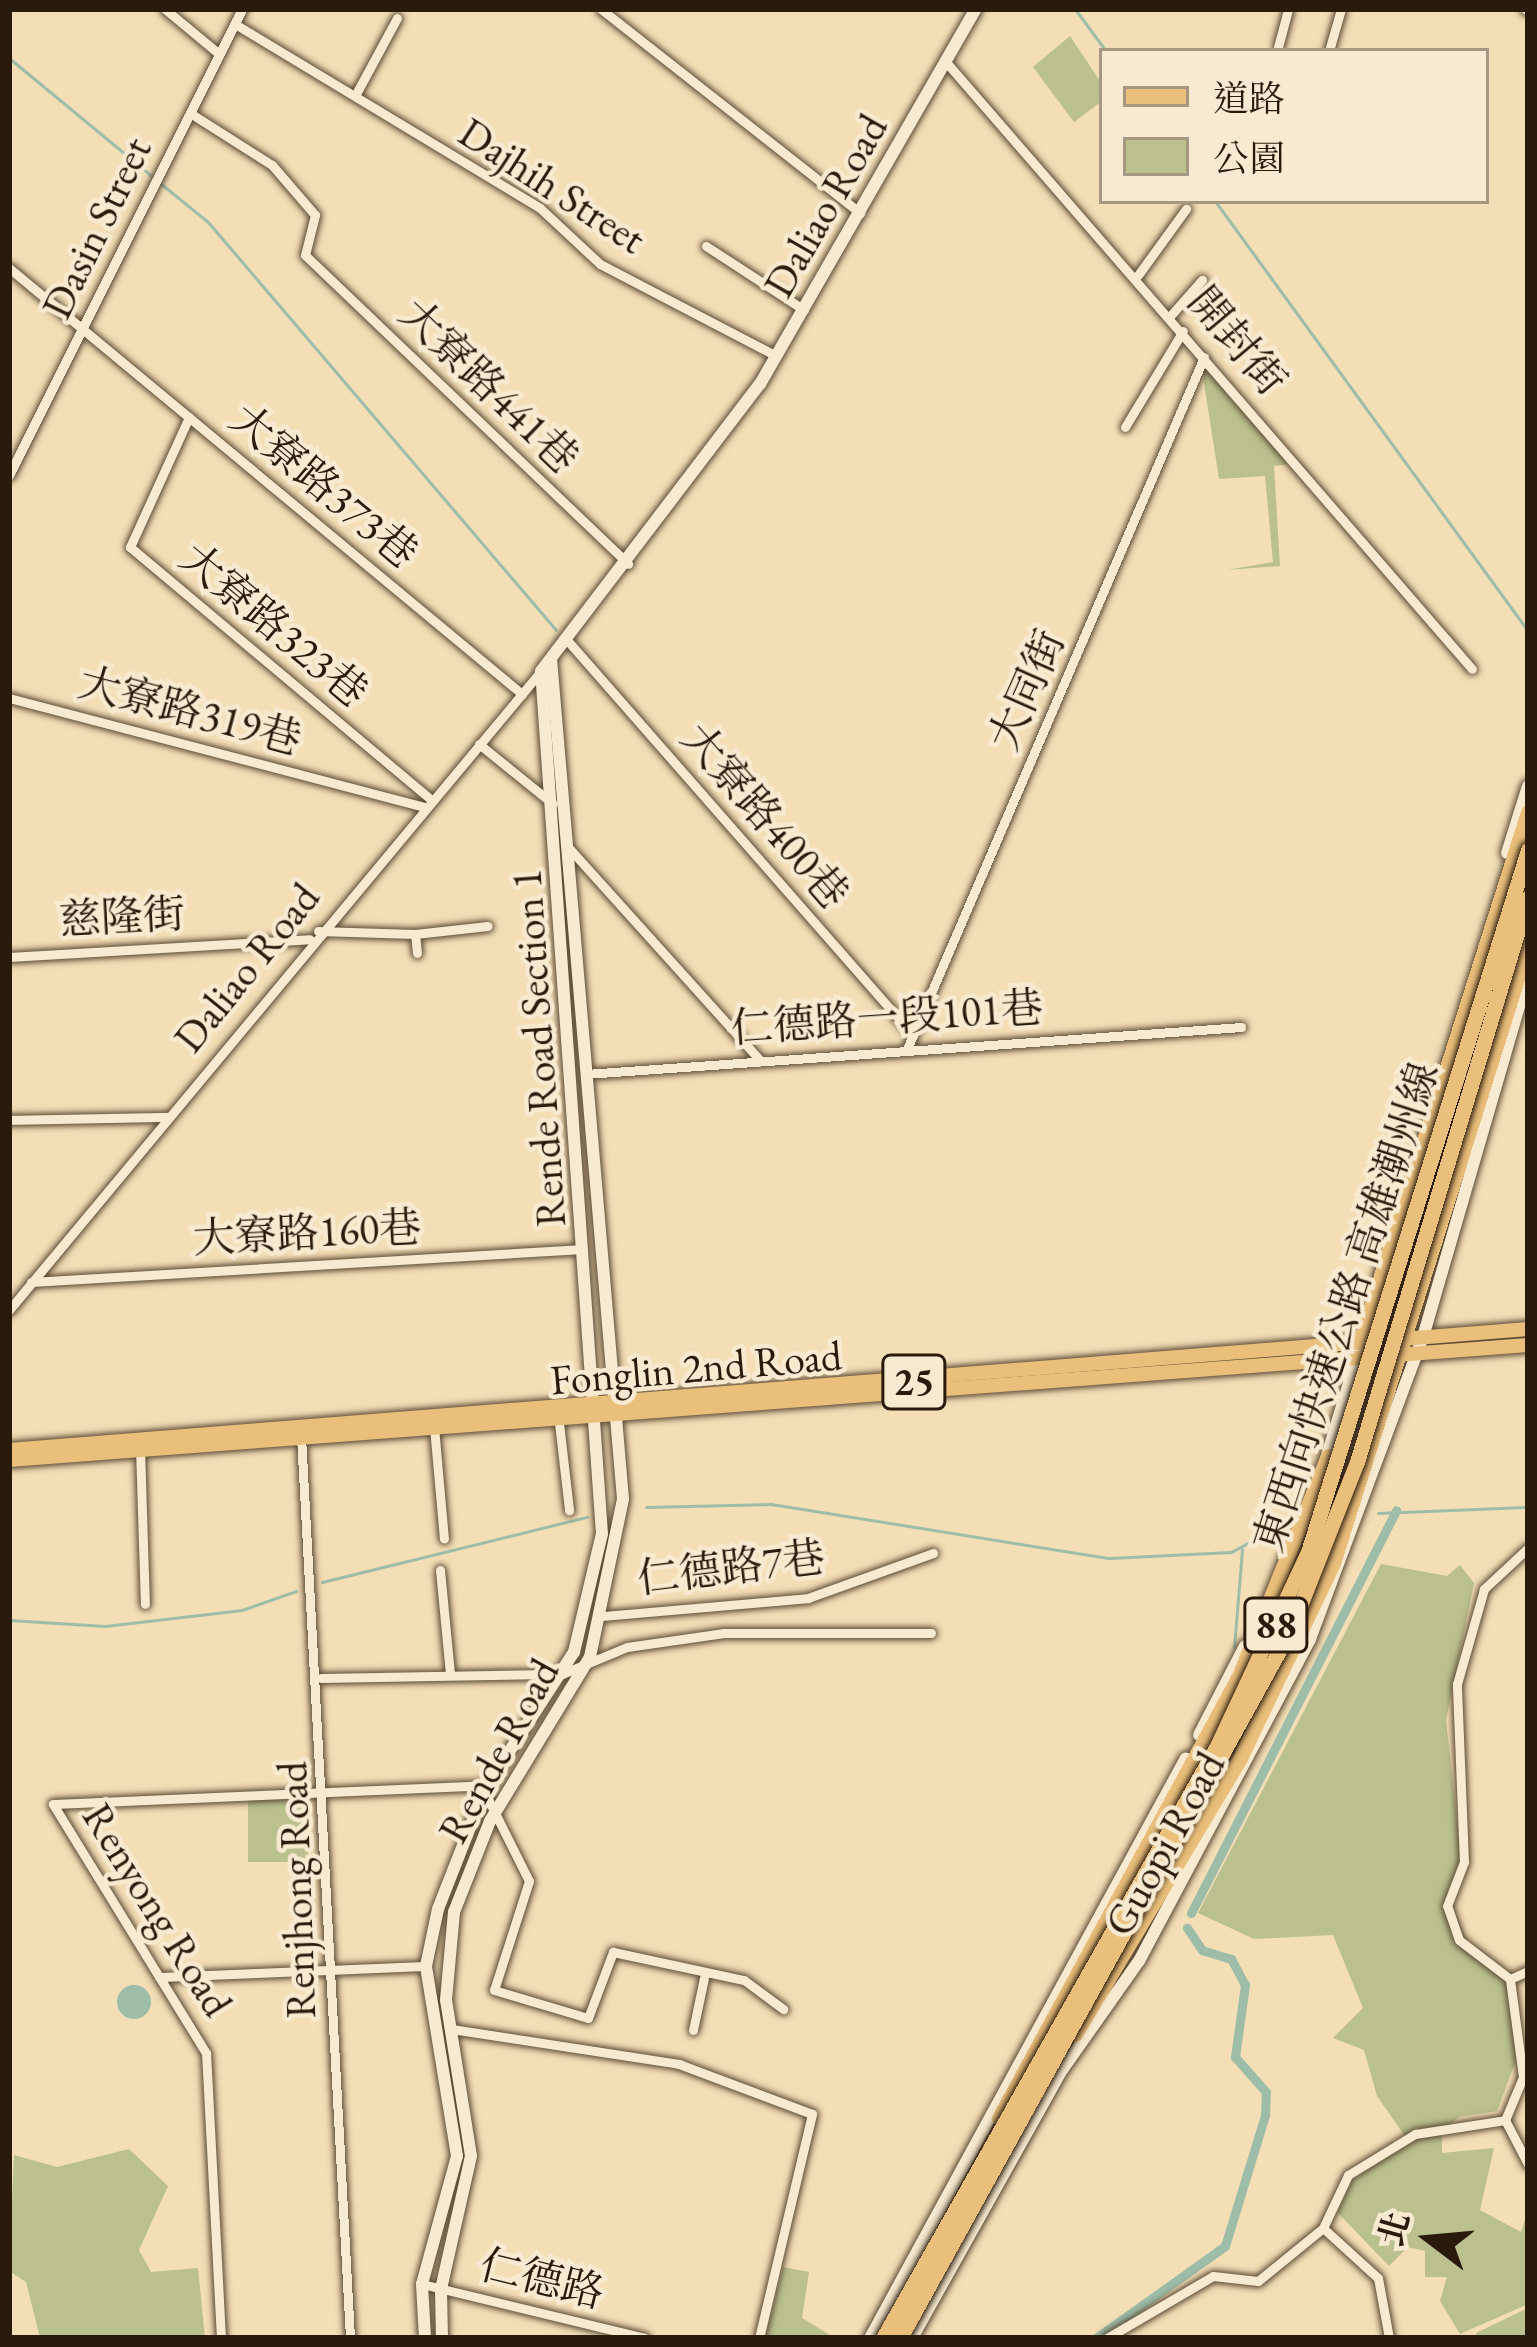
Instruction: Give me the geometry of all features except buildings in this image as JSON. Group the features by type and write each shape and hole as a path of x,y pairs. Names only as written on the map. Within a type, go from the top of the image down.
{"highway":[{"path":"1359,1350 1528,812"},
{"name":"東西向快速公路 高雄潮州線","path":"883,2338 1206,1766 1308,1552 1528,850"},
{"name":"東西向快速公路 高雄潮州線","path":"900,2338 1263,1687 1321,1557 1528,897"},
{"path":"1051,2064 1174,1877 1276,1692 1362,1487 1414,1345 1528,944"},
{"path":"933,2248 1265,1620 1328,1456"}],"main road":[{"name":"Fonglin 2nd Road","path":"301,1435 600,1415 1359,1350 1528,1329"},
{"name":"Fonglin 2nd Road","path":"1414,1345 1528,1345"},
{"name":"Fonglin 2nd Road","path":"434,1427 559,1424 600,1415"},
{"name":"25","path":"9,1450 301,1435"},
{"name":"25","path":"9,1460 139,1446"}],"street":[{"path":"165,9 218,53"},
{"name":"Dasin Street","path":"9,475 242,9"},
{"path":"601,9 860,213"},
{"name":"Daliao Road","path":"9,1310 314,935 628,564 777,356 976,9"},
{"path":"1278,47 1288,9"},
{"path":"1330,48 1340,9"},
{"path":"357,92 397,17"},
{"name":"Dajhih Street","path":"235,24 357,92 540,208 600,264 777,356"},
{"name":"開封街","path":"946,62 1138,275 1472,669"},
{"name":"大寮路441巷","path":"190,113 272,165 315,215 305,255 628,564"},
{"path":"1138,275 1186,209"},
{"path":"706,246 804,310"},
{"name":"大寮路373巷","path":"9,268 522,694"},
{"path":"1171,315 1202,280"},
{"path":"1125,427 1183,331"},
{"name":"大同街","path":"907,1049 1204,357"},
{"name":"大寮路323巷","path":"189,417 130,547 428,804"},
{"name":"大寮路400巷","path":"568,640 913,1036"},
{"name":"Rende Road Section 1","path":"546,665 600,1415"},
{"name":"Rende Road Section 1","path":"546,665 568,847 617,1413"},
{"name":"大寮路319巷","path":"9,698 428,804"},
{"path":"479,744 554,805"},
{"name":"Guopi Road","path":"870,2338 1198,1736 1328,1456 1528,786"},
{"path":"568,847 760,1060"},
{"name":"慈隆街","path":"9,957 488,926"},
{"path":"416,934 417,953"},
{"name":"Guopi Road","path":"912,2338 1283,1695 1414,1345 1528,976"},
{"name":"仁德路一段101巷","path":"586,1074 1241,1027"},
{"path":"9,1120 169,1117"},
{"name":"大寮路160巷","path":"32,1282 587,1249"},
{"name":"Rende Road","path":"442,2338 441,2288 471,2156 444,1965 490,1821 584,1670 603,1616 623,1499 617,1413"},
{"name":"Rende Road","path":"424,2338 422,2284 457,2156 426,1966 485,1789 562,1674 594,1592 600,1415"},
{"path":"559,1424 569,1510"},
{"path":"434,1427 444,1540"},
{"name":"Renjhong Road","path":"301,1435 328,1786 350,2338"},
{"path":"139,1446 145,1604"},
{"path":"1505,2120 1523,2078 1510,1979 1459,1940 1447,1906 1464,1862 1456,1684 1484,1589 1528,1548"},
{"name":"仁德路7巷","path":"603,1616 808,1598 933,1553"},
{"path":"440,1570 450,1674"},
{"path":"321,1678 562,1674 584,1670 627,1647 724,1634 932,1633"},
{"path":"328,1786 485,1789 490,1821 530,1881 494,1990 588,2018 614,1952 704,1978 745,1980 783,2009"},
{"name":"Renyong Road","path":"221,2338 206,2053 53,1804 328,1786"},
{"path":"159,1976 426,1966"},
{"path":"1510,1979 1528,1971"},
{"path":"693,2030 704,1978"},
{"path":"452,2029 679,2064 812,2114 759,2338"},
{"path":"1505,2120 1528,2164"},
{"path":"1107,2338 1213,2276 1258,2281 1323,2228 1348,2175 1415,2134 1505,2120"},
{"path":"1323,2228 1378,2278 1390,2338"},
{"name":"仁德路","path":"422,2284 645,2338"}],"green space":[{"path":"1070,36 1099,80 1099,103 1074,122 1033,67"},
{"path":"1201,364 1298,463 1274,466 1280,566 1227,570 1273,562 1265,476 1219,479"},
{"path":"1381,1564 1447,1576 1460,1565 1474,1583 1446,1720 1461,1859 1447,1892 1469,1946 1510,1981 1517,2057 1497,2111 1459,2117 1442,2131 1442,2153 1494,2148 1480,2210 1521,2232 1528,2210 1528,2304 1460,2334 1440,2301 1447,2277 1425,2277 1425,2251 1408,2247 1389,2266 1337,2212 1352,2181 1407,2139 1377,2096 1364,2050 1333,2038 1363,2008 1333,1935 1254,1939 1198,1913"},
{"path":"248,1791 308,1791 308,1862 248,1862"},
{"path":"129,2149 168,2186 139,2250 151,2272 198,2268 205,2338 40,2338 26,2282 9,2271 14,2155 57,2167"},
{"path":"783,2267 809,2272 802,2318 835,2338 765,2338"},
{"path":"1528,2308 1528,2338 1477,2338 1476,2333"}],"shaded area":[{"path":"134,1985 146,1990 151,2002 146,2014 134,2019 122,2014 117,2002 122,1990"}],"waterway":[{"path":"1075,9 1104,48"},
{"path":"9,58 153,177"},
{"path":"160,183 208,222 556,630"},
{"path":"1217,204 1528,631"},
{"path":"646,1507 771,1504 1110,1558 1231,1552 1278,1527"},
{"path":"1378,1513 1528,1507"},
{"path":"1191,1913 1396,1510"},
{"path":"322,1582 587,1517"},
{"path":"1234,1647 1242,1549"},
{"path":"9,1620 105,1626 242,1610 296,1591"},
{"path":"1096,2338 1225,2246 1265,2115 1266,2092 1235,2057 1245,1985 1231,1959 1202,1950 1187,1928"}]}
